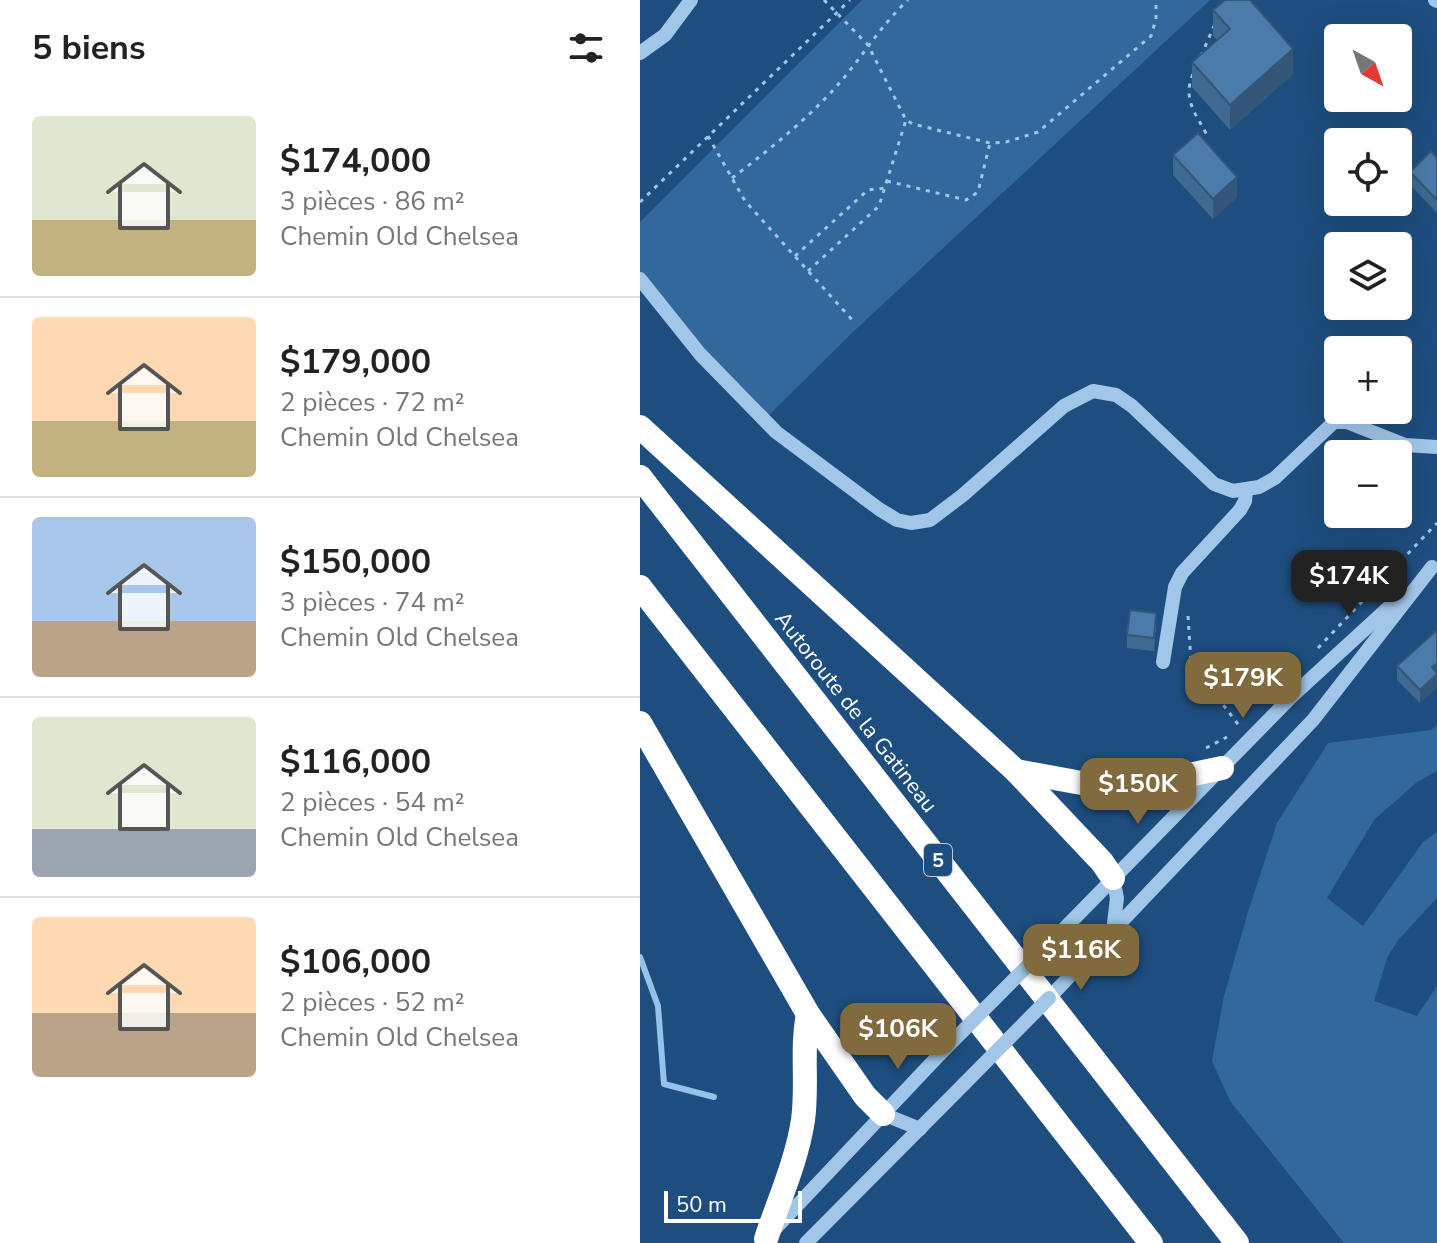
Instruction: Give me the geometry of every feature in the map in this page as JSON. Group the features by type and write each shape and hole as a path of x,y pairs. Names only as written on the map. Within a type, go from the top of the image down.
{"highway":[{"path":"640,427 1016,771 1102,862 1113,878"},
{"name":"Autoroute de la Gatineau","path":"640,477 1237,1243"},
{"path":"640,587 1151,1243"},
{"path":"640,723 808,1014 869,1101 883,1114"},
{"path":"1016,771 1109,788 1146,784 1222,768"},
{"path":"764,1241 801,1131 806,1084 803,1042 808,1014"}],"street":[{"path":"640,53 665,35 691,0"},
{"path":"640,279 700,354 776,432 879,509 897,520 911,523 930,520 1064,406 1093,391 1116,395 1132,406 1214,484 1233,491 1259,487 1275,478 1334,422 1347,422 1405,445 1437,447"},
{"path":"1163,662 1172,602 1182,573 1240,510 1246,491"},
{"path":"764,1241 940,1054 1291,697 1435,564"},
{"path":"806,1243 1086,960 1313,720 1435,564"},
{"path":"1113,878 1117,898 1113,931"},
{"path":"883,1114 920,1129"}],"path":[{"path":"824,0 868,45 906,120 990,143 1006,142 1038,132 1151,36 1156,19 1156,0"},
{"path":"640,202 850,0"},
{"path":"732,178 776,145 836,87 885,21 908,0"},
{"path":"1200,57 1221,18"},
{"path":"1195,67 1187,88 1191,106 1208,137"},
{"path":"808,271 879,206 906,120"},
{"path":"708,136 745,201 855,323"},
{"path":"887,181 966,200 978,192 990,143"},
{"path":"795,256 868,190 885,188"},
{"path":"1317,650 1437,523"},
{"path":"1172,602 1181,604 1187,610 1189,655 1195,670 1240,727"},
{"path":"1201,749 1218,743 1247,720"}],"shaded area":[{"path":"862,0 1210,0 854,331 764,420 640,279 640,222"},
{"path":"1437,725 1437,771 1417,782 1374,820 1327,898 1363,926 1423,842 1437,832 1437,898 1398,940 1387,958 1374,1001 1417,1016 1437,986 1437,1243 1344,1243 1230,1101 1212,1061 1224,996 1277,823 1328,743 1431,730"}],"building":[{"path":"1225,0 1250,0 1293,49 1230,105 1192,62 1230,29 1213,10"},
{"path":"1198,133 1237,177 1213,199 1173,155"},
{"path":"1431,151 1437,158 1437,200 1412,174 1412,170"},
{"path":"1130,610 1156,613 1154,638 1127,635"},
{"path":"1436,631 1437,663 1432,667 1437,674 1420,690 1397,666"}],"waterway":[{"path":"640,957 658,1006 664,1084 714,1097"}]}
